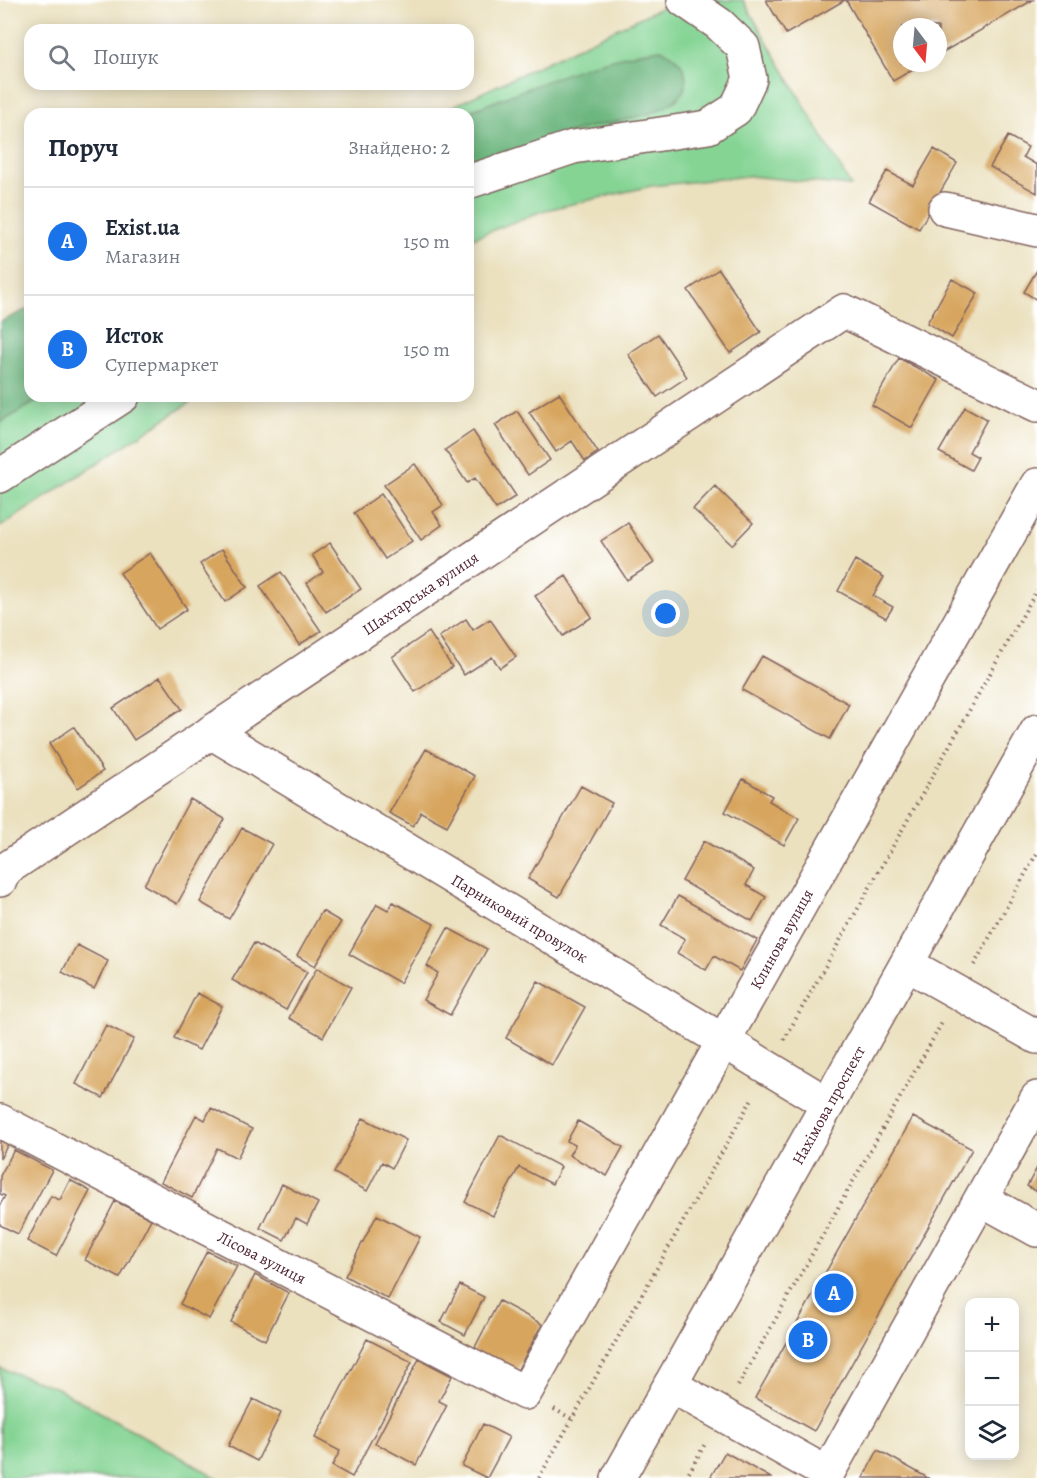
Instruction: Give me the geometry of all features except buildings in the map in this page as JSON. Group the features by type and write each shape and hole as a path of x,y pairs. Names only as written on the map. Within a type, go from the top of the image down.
{"street":[{"path":"474,180 573,147 708,127 736,110 750,79 743,47 719,24 684,0"},
{"path":"945,209 1037,230"},
{"name":"Шахтарська вулиця","path":"0,880 6,869 844,311 1037,405"},
{"path":"0,476 114,402"},
{"name":"Клинова вулиця","path":"525,1393 1037,485"},
{"name":"Нахімова проспект","path":"618,1478 1037,731"},
{"name":"Парниковий провулок","path":"212,732 828,1104"},
{"path":"906,964 1037,1037"},
{"path":"670,1385 827,1476 1037,1098"},
{"name":"Лісова вулиця","path":"0,1121 525,1393"},
{"path":"981,1199 1037,1230"}],"path":[{"path":"539,1478 1037,590"},
{"path":"686,1478 1037,853"}],"green space":[{"path":"677,0 743,0 851,186 749,176 651,186 542,211 474,238 474,165 588,127 658,111 640,52 542,84 474,110 474,108 450,108"},
{"path":"661,49 678,60 686,78 684,90 675,100 646,114 586,128 474,165 474,110 585,67 636,53"},
{"path":"24,311 24,402 35,402 0,423 0,322"},
{"path":"35,402 191,402 0,527 0,423"},
{"path":"0,1368 57,1388 218,1478 0,1478"}],"place":[{"name":"Exist.ua","path":"834,1293"},
{"name":"Исток","path":"808,1340"}]}
